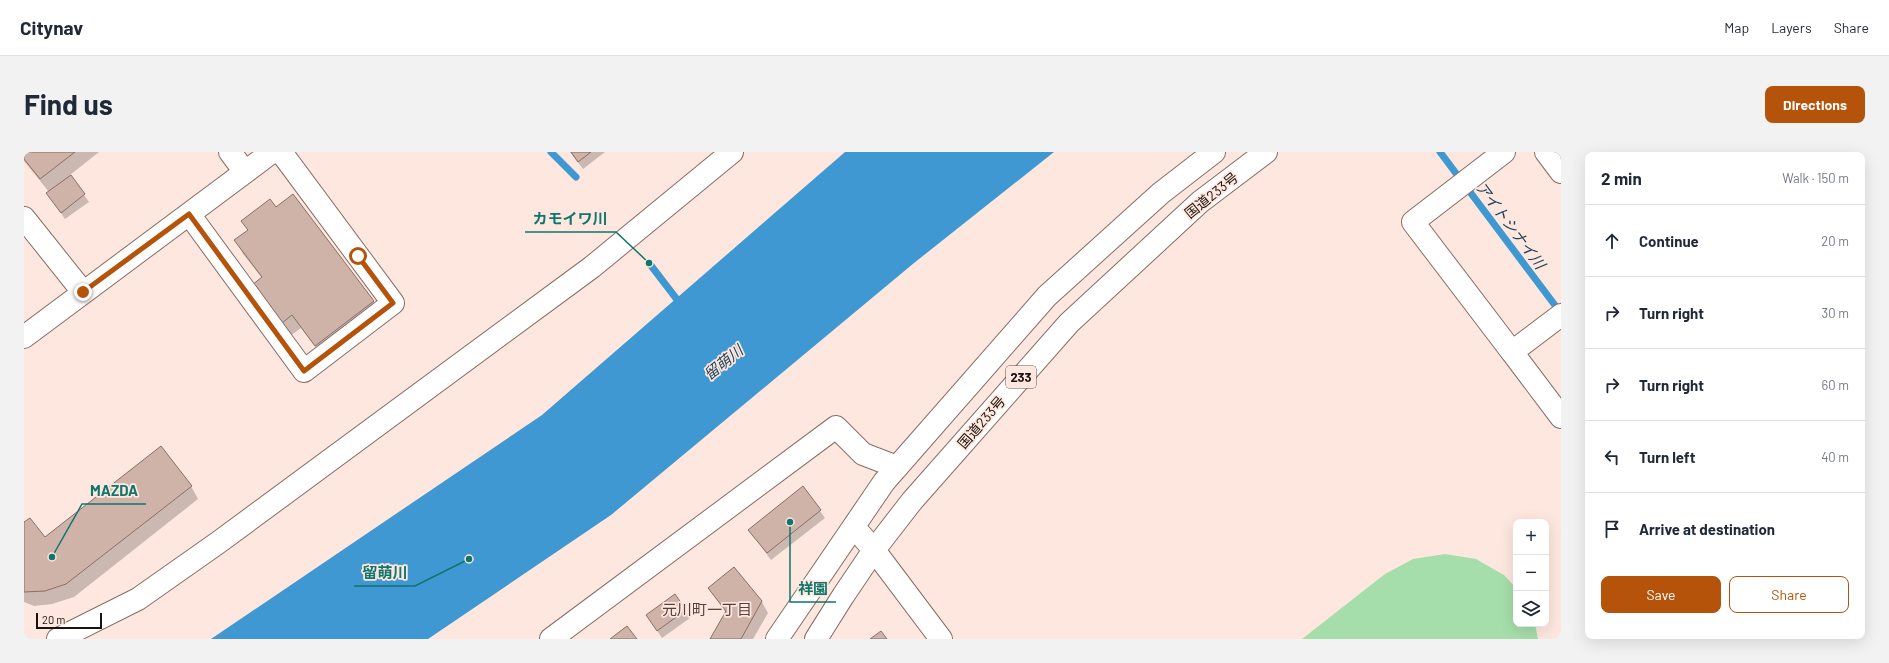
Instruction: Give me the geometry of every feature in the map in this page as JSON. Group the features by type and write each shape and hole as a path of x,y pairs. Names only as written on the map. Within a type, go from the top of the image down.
{"main road":[{"path":"230,152 245,172"},
{"path":"24,337 272,152"},
{"path":"189,214 304,371 393,303 281,152"},
{"path":"58,639 138,599 220,542 592,267 732,152"},
{"name":"233","path":"777,639 884,482 1047,296 1161,192 1214,152"},
{"name":"国道233号","path":"816,639 842,596 874,550 912,501 1069,323 1200,202 1266,152"},
{"path":"1504,152 1413,222 1561,417"},
{"path":"1546,152 1561,172"},
{"path":"24,218 83,292"},
{"path":"1512,352 1561,315"},
{"path":"551,639 836,427 863,454 897,467"},
{"path":"854,527 874,550 941,639"}],"green space":[{"path":"1445,554 1476,559 1504,575 1513,585 1513,627 1536,627 1538,639 1302,639 1385,574 1413,559"}],"water":[{"path":"845,152 1054,152 914,263 611,515 428,639 211,639 542,415"}],"building":[{"path":"24,152 75,152 40,179 24,159"},
{"path":"571,152 591,152 578,162"},
{"path":"71,175 85,194 61,213 46,193"},
{"path":"293,194 374,301 315,346 292,315 282,323 252,285 262,277 234,240 248,230 241,221 270,199 276,207"},
{"path":"161,446 192,486 66,584 45,591 24,592 24,522 30,518 45,537"},
{"path":"803,486 821,510 767,553 748,530"},
{"path":"734,567 762,601 741,639 710,639 726,611 708,588"},
{"path":"675,594 686,610 657,631 646,615"},
{"path":"627,626 637,639 610,639"},
{"path":"881,631 887,639 870,639"}],"waterway":[{"path":"551,152 576,177"},
{"name":"アイトシナイ川","path":"1440,152 1560,312"},
{"path":"649,263 682,306"}],"place":[{"name":"カモイワ川","path":"649,263"},
{"name":"祥園","path":"790,522"},
{"name":"MAZDA","path":"52,557"},
{"name":"留萌川","path":"469,559"}],"district":[{"name":"元川町一丁目","path":"707,609"}],"route":[{"path":"83,292 189,214 304,371 393,303 358,256"}]}
